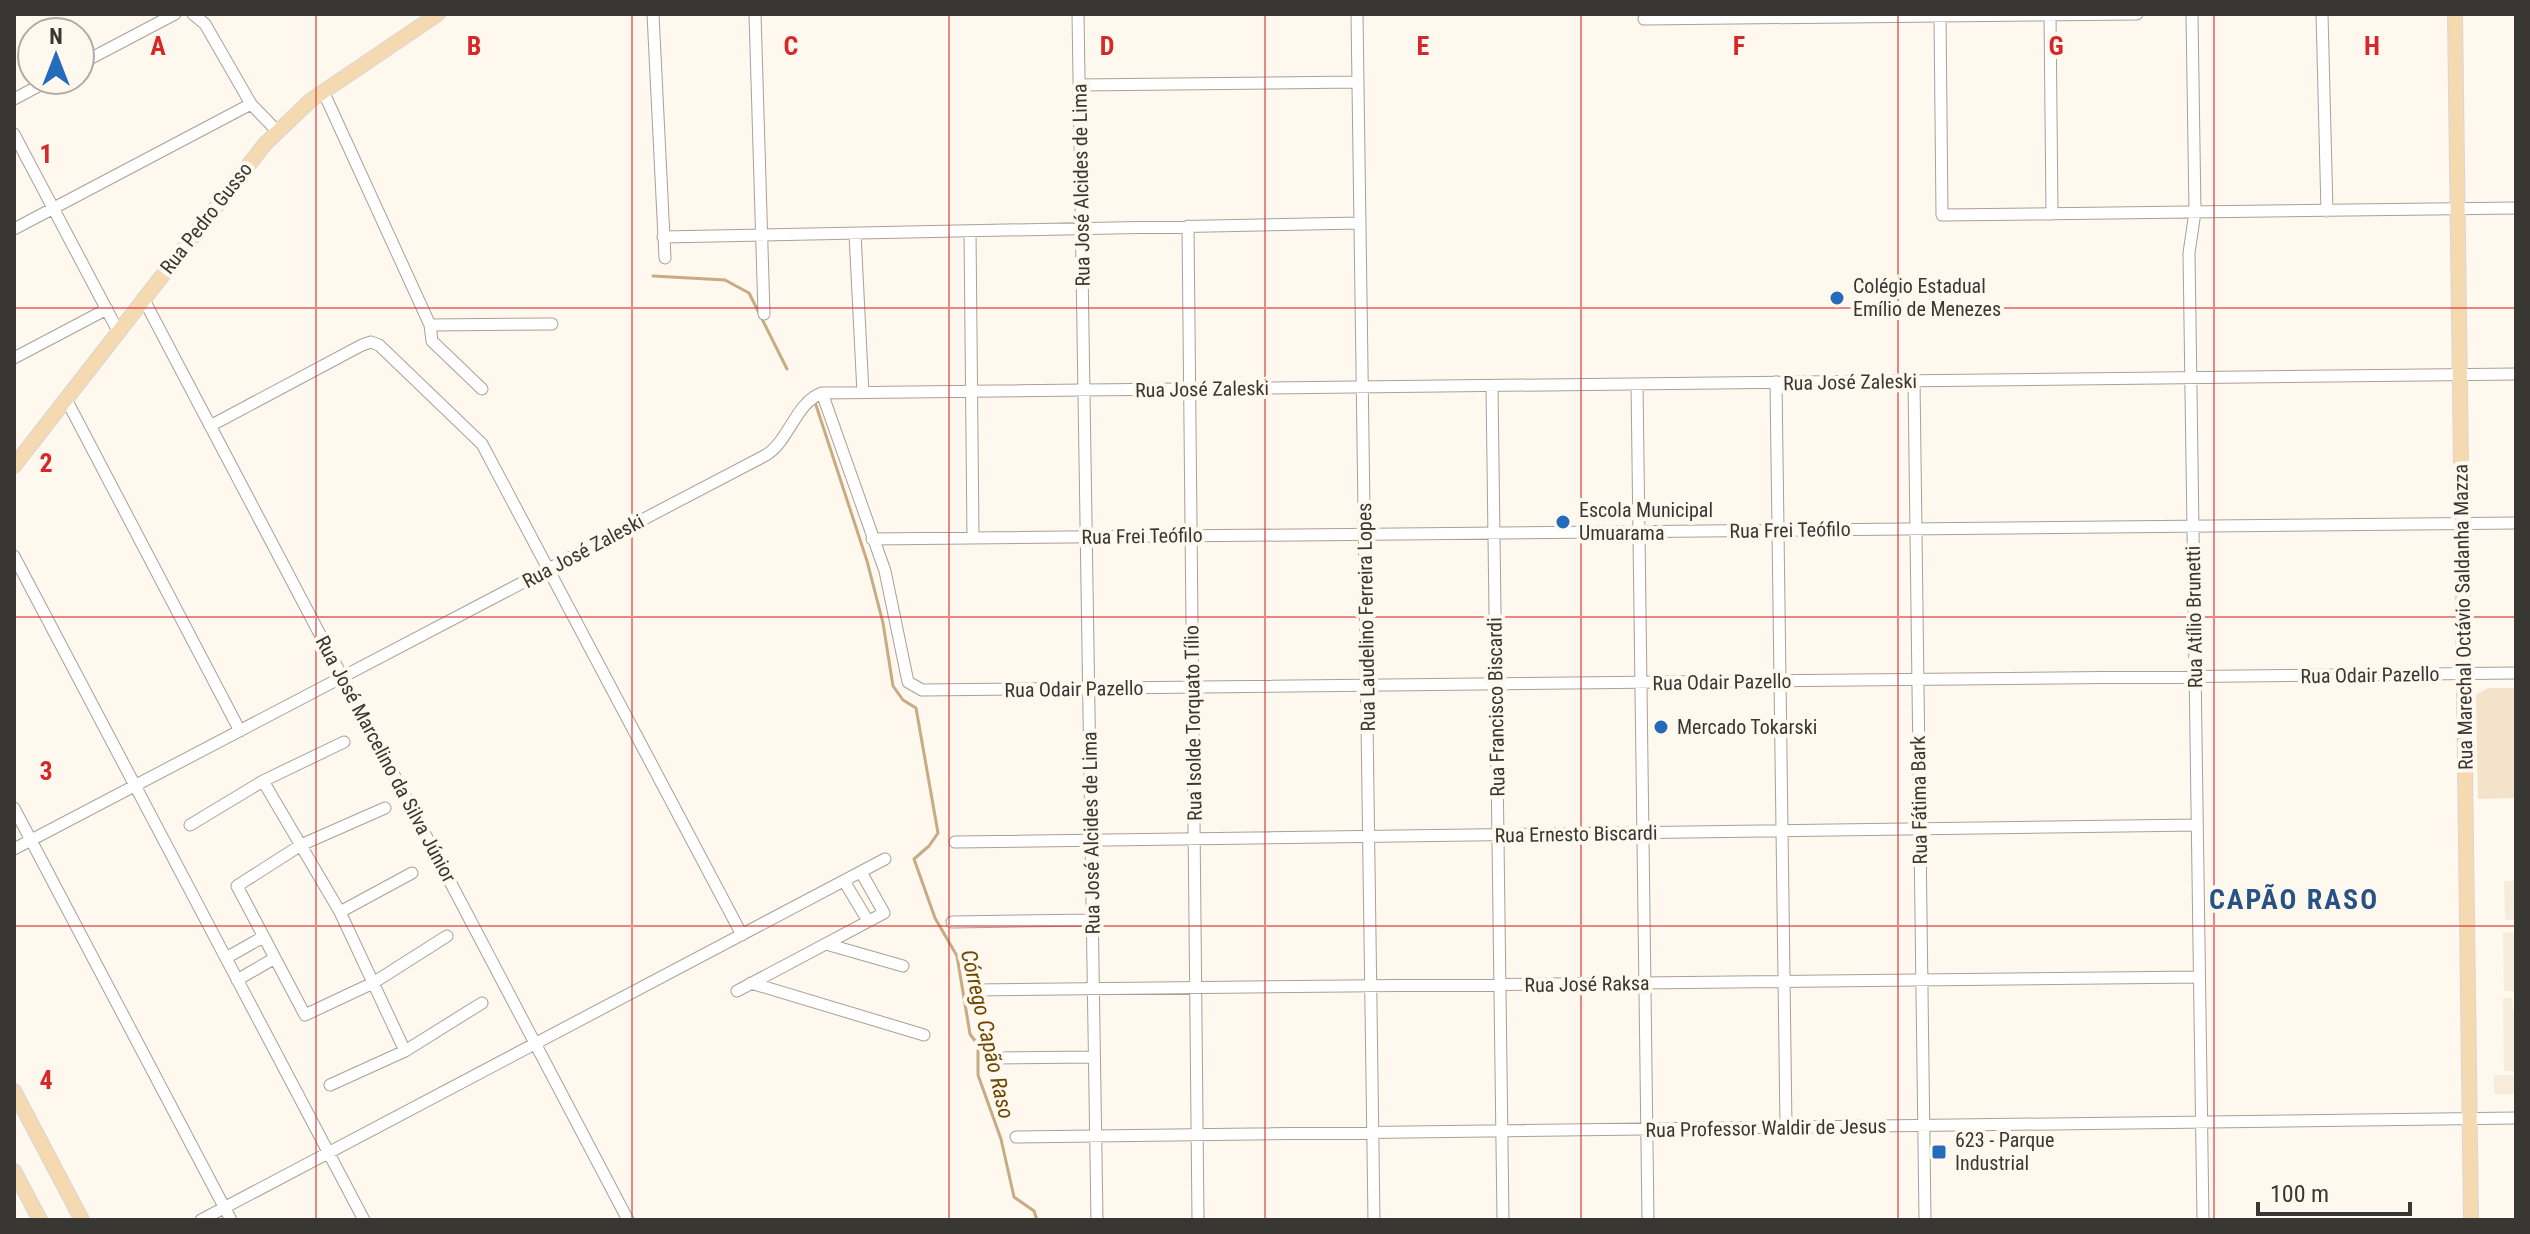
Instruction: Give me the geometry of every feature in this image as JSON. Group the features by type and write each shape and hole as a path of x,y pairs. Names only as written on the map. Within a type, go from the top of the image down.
{"main road":[{"name":"Rua Pedro Gusso","path":"14,466 277,131 323,91 438,14"},
{"name":"Rua Marechal Octávio Saldanha Mazza","path":"2455,14 2471,1220"},
{"path":"14,1091 82,1220"},
{"path":"14,1171 40,1220"}],"street":[{"path":"96,56 175,14"},
{"path":"193,14 205,24 251,104 277,131"},
{"path":"653,14 665,258"},
{"path":"755,14 764,314"},
{"name":"Rua José Alcides de Lima","path":"1078,14 1097,1220"},
{"name":"Rua Laudelino Ferreira Lopes","path":"1357,14 1374,1220"},
{"path":"2050,14 2052,214"},
{"path":"1644,19 2137,14"},
{"name":"Rua Atílio Brunetti","path":"2192,14 2195,212 2189,253 2203,1220"},
{"path":"2322,14 2327,211"},
{"path":"1940,16 1942,215 2516,208"},
{"path":"1079,85 1358,82"},
{"path":"323,91 430,325 432,341 482,389"},
{"path":"14,229 251,104"},
{"path":"14,134 118,331"},
{"path":"663,237 1360,223"},
{"name":"Rua Isolde Torquato Tílio","path":"1188,226 1198,1220"},
{"path":"970,232 973,538"},
{"path":"855,234 863,393"},
{"name":"Rua José Marcelino da Silva Júnior","path":"143,298 628,1220"},
{"path":"14,358 107,309"},
{"path":"430,325 552,324"},
{"path":"210,426 371,342 379,345 482,444 742,935"},
{"name":"Rua José Zaleski","path":"14,849 772,451 809,402 822,393 2516,374"},
{"name":"Rua Fátima Bark","path":"1914,381 1925,1220"},
{"path":"1776,382 1786,1127"},
{"path":"1637,384 1648,1220"},
{"name":"Rua Francisco Biscardi","path":"1492,386 1503,1220"},
{"path":"822,393 872,539"},
{"path":"66,399 240,731"},
{"name":"Rua Frei Teófilo","path":"872,539 2516,523"},
{"name":"Rua Odair Pazello","path":"872,539 885,571 908,682 928,691 2516,673"},
{"path":"14,556 364,1220"},
{"path":"190,825 263,781 344,742"},
{"path":"263,781 340,912 405,1051"},
{"path":"14,808 231,1220"},
{"path":"385,808 301,845 237,886 305,1015 373,983 447,936"},
{"name":"Rua Ernesto Biscardi","path":"955,842 2197,825"},
{"path":"201,1220 885,859"},
{"path":"737,991 884,913 861,872"},
{"path":"340,912 412,873"},
{"path":"844,881 868,921"},
{"path":"952,922 1092,920"},
{"path":"226,958 263,937"},
{"path":"826,944 903,966"},
{"path":"237,980 275,958"},
{"name":"Rua José Raksa","path":"974,990 2199,977"},
{"path":"751,983 924,1035"},
{"path":"330,1085 405,1051 482,1003"},
{"path":"993,1058 1094,1057"},
{"name":"Rua Professor Waldir de Jesus","path":"1016,1137 2516,1118"}],"shaded area":[{"path":"2488,688 2516,688 2516,798 2478,799 2476,695"},
{"path":"2504,881 2516,881 2516,920 2505,920"},
{"path":"2516,932 2516,991 2504,991 2503,933"},
{"path":"2503,998 2512,998 2513,1011 2516,1011 2516,1071 2504,1071"},
{"path":"2494,1075 2516,1075 2516,1094 2494,1094"}],"waterway":[{"name":"Córrego Capão Raso","path":"653,276 725,280 749,293 787,369"},
{"name":"Córrego Capão Raso","path":"815,402 867,561 883,623 893,686 903,700 916,708 938,833 914,859 935,918 957,956 970,1034 978,1045 978,1075 1001,1139 1014,1197 1034,1211 1037,1220"}],"place":[{"name":"Colégio Estadual Emílio de Menezes","path":"1837,298"},
{"name":"Escola Municipal Umuarama","path":"1563,522"},
{"name":"Mercado Tokarski","path":"1661,727"},
{"name":"623 - Parque Industrial","path":"1939,1152"}],"district":[{"name":"CAPÃO RASO","path":"2294,899"}]}
